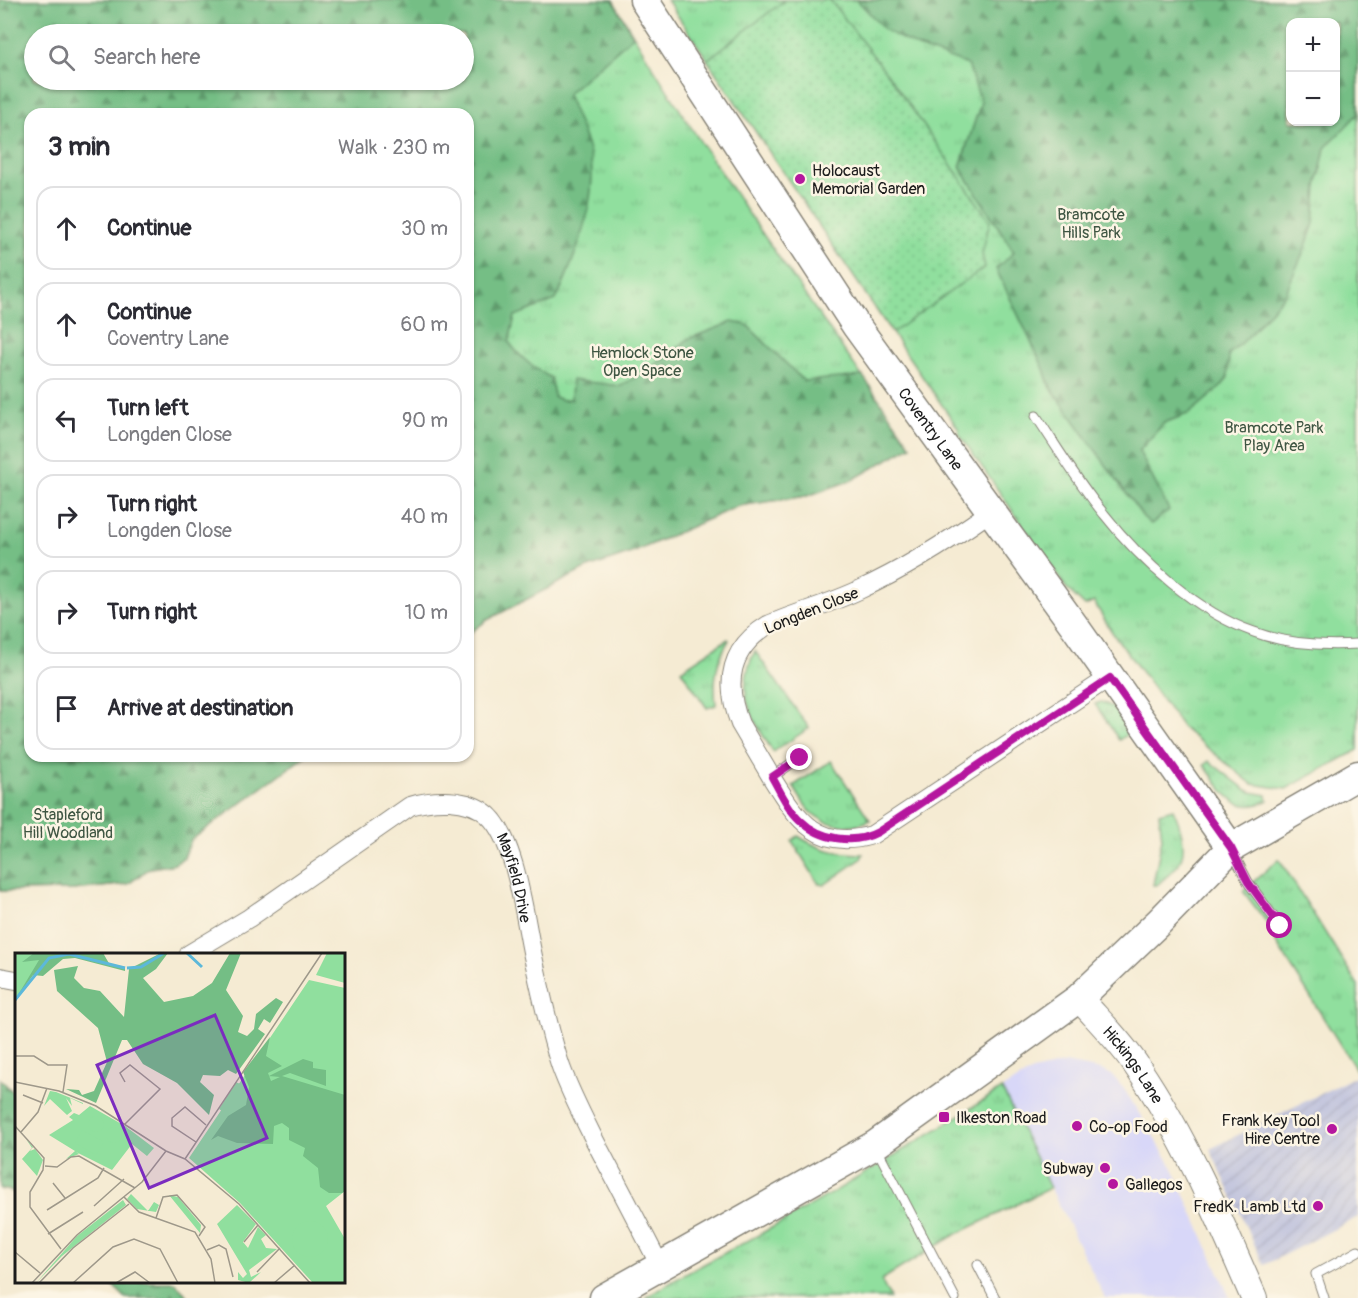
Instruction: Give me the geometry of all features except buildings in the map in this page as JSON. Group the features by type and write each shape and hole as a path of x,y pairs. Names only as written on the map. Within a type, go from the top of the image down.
{"main road":[{"name":"Coventry Lane","path":"644,0 857,327 1073,624 1231,848"},
{"path":"604,1298 875,1145 1080,998 1231,848 1358,775"},
{"name":"Hickings Lane","path":"1080,998 1137,1067 1164,1110 1193,1164 1254,1298"}],"street":[{"name":"Longden Close","path":"990,512 962,532 860,590 768,625 743,646 735,661 731,676 733,702 740,724 799,819 817,832 829,837 853,839 872,835 1110,678"},
{"name":"Mayfield Drive","path":"191,953 249,918 410,806 427,801 446,800 468,805 488,814 507,846 515,871 561,1067 583,1117 660,1266"},
{"path":"0,977 15,980"}],"lane":[{"path":"1036,416 1103,514 1166,577 1204,606 1237,625 1272,638 1340,645 1358,644"},
{"path":"772,777 800,758"},
{"path":"1231,848 1248,882 1280,926"},
{"path":"875,1145 955,1298"},
{"path":"1324,1298 1316,1274 1358,1251"},
{"path":"978,1265 995,1298"}],"shaded area":[{"path":"1066,1063 1101,1070 1112,1075 1124,1089 1173,1168 1230,1298 1105,1298 1002,1089 1033,1071"},
{"path":"1358,1075 1358,1217 1264,1265 1210,1149"}],"green space":[{"name":"Hemlock Stone Open Space","path":"0,0 613,0 647,58 720,170 911,446 852,480 807,496 738,506 634,552 585,569 489,619 474,630 474,108 24,108 24,762 297,762 191,840 184,857 175,864 150,868 128,884 73,890 0,891"},
{"name":"Hemlock Stone Open Space","path":"0,0 613,0 633,36 567,94 590,154 591,190 583,229 556,300 515,316 509,342 528,362 551,378 554,397 562,400 571,399 572,380 621,386 667,357 688,339 732,322 747,325 804,381 863,376 911,446 852,480 807,496 738,506 634,552 585,569 489,619 474,630 474,108 24,108 24,762 297,762 191,840 184,857 175,864 150,868 128,884 73,890 0,891"},
{"name":"Bramcote Hills Park","path":"667,0 1358,0 1358,750 1286,789 1252,784 1183,728 1112,632 1094,602 1085,606 1067,589 959,434 958,428"},
{"path":"785,0 830,0 892,80 990,221 982,254 985,267 892,333 707,60"},
{"path":"857,0 1358,0 1358,114 1325,148 1317,187 1314,223 1306,246 1285,294 1246,339 1229,354 1228,377 1222,386 1190,413 1164,423 1139,451 1169,510 1151,524 1143,517 1049,385 1044,369 996,269 1014,252 960,167 981,102 968,65 918,47 886,31"},
{"path":"728,639 716,671 716,705 707,708 681,670"},
{"path":"755,651 809,728 773,752 748,704 746,680"},
{"path":"1101,702 1115,710 1130,732 1119,740 1095,704"},
{"path":"831,761 870,820 856,825 833,824 819,818 804,804 793,786"},
{"path":"1209,761 1245,789 1267,795 1268,800 1257,805 1247,805 1230,798 1204,765"},
{"path":"1173,809 1182,837 1183,852 1178,865 1157,885 1153,885 1162,838 1159,813"},
{"path":"798,836 829,850 863,854 861,859 824,885 819,884 792,841"},
{"path":"1279,859 1358,985 1358,1073 1272,936 1275,933 1243,891"},
{"path":"0,1079 15,1094 15,1194 12,1191 0,1189"},
{"path":"1002,1089 1050,1188 951,1237 881,1280 890,1298 645,1298 810,1206"},
{"path":"110,1283 176,1283 189,1298 126,1298"}],"place":[{"name":"Holocaust Memorial Garden","path":"800,179"},
{"name":"Ilkeston Road","path":"944,1117"},
{"name":"Co-op Food","path":"1077,1126"},
{"name":"Frank Key Tool Hire Centre","path":"1332,1129"},
{"name":"Subway","path":"1105,1168"},
{"name":"Gallegos","path":"1113,1184"},
{"name":"FredK. Lamb Ltd","path":"1318,1206"}],"route":[{"path":"800,758 772,777 799,819 817,832 829,837 863,838 878,832 1110,678 1231,848 1248,882 1280,926"}],"park label":[{"name":"Bramcote Park Play Area","path":"1274,436"},
{"name":"Stapleford Hill Woodland","path":"68,823"}]}
